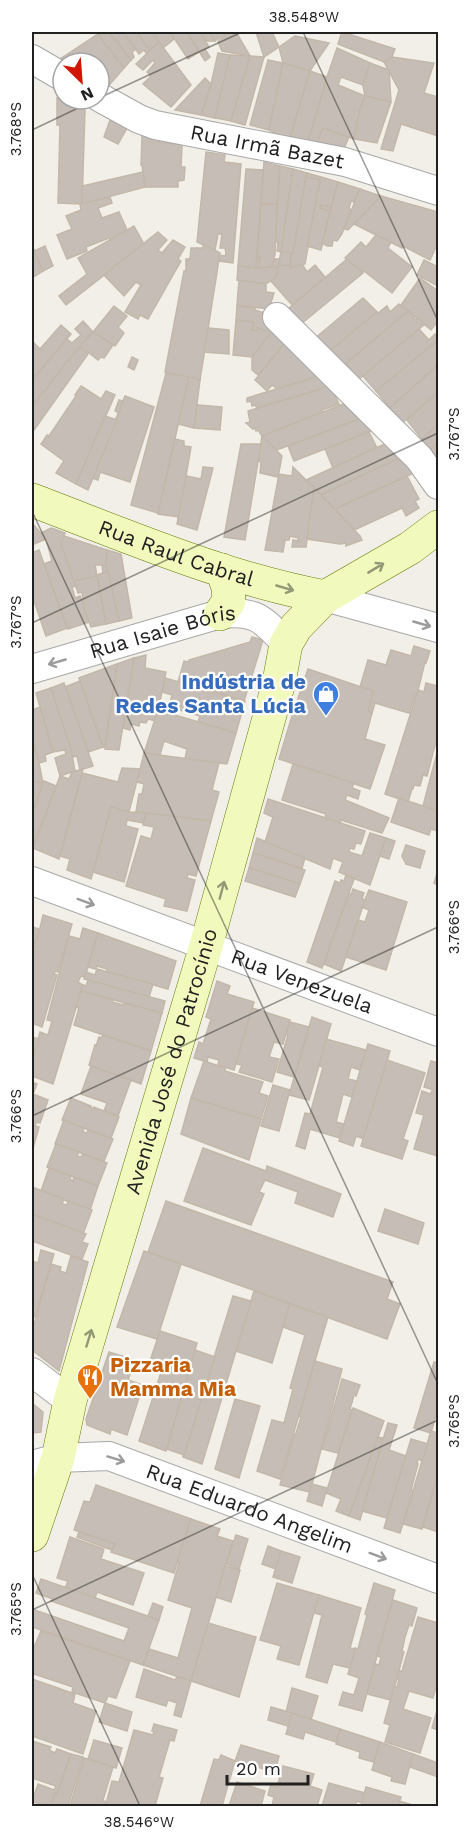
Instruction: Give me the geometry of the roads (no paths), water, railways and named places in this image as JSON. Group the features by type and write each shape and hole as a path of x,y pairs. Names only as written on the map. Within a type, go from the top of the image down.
{"street":[{"path":"32,59 51,70"},
{"name":"Rua Irmã Bazet","path":"111,104 155,125 345,162 438,190"},
{"path":"277,317 419,458 438,485"},
{"name":"Rua Raul Cabral","path":"32,500 222,570 325,597"},
{"path":"325,597 410,548 438,527"},
{"path":"220,614 229,601 228,587 222,570"},
{"path":"325,597 438,628"},
{"name":"Avenida José do Patrocínio","path":"32,1535 45,1461 70,1401 206,946 279,682 286,644 296,627 325,597"},
{"name":"Rua Isaie Bóris","path":"32,669 220,614 238,612 255,616 268,624 286,644"},
{"name":"Rua Venezuela","path":"32,881 438,1032"},
{"path":"32,1372 70,1401"},
{"name":"Rua Eduardo Angelim","path":"45,1461 109,1456 438,1579"}],"place":[{"name":"Indústria de Redes Santa Lúcia","path":"326,717"},
{"name":"Pizzaria Mamma Mia","path":"90,1400"}]}
